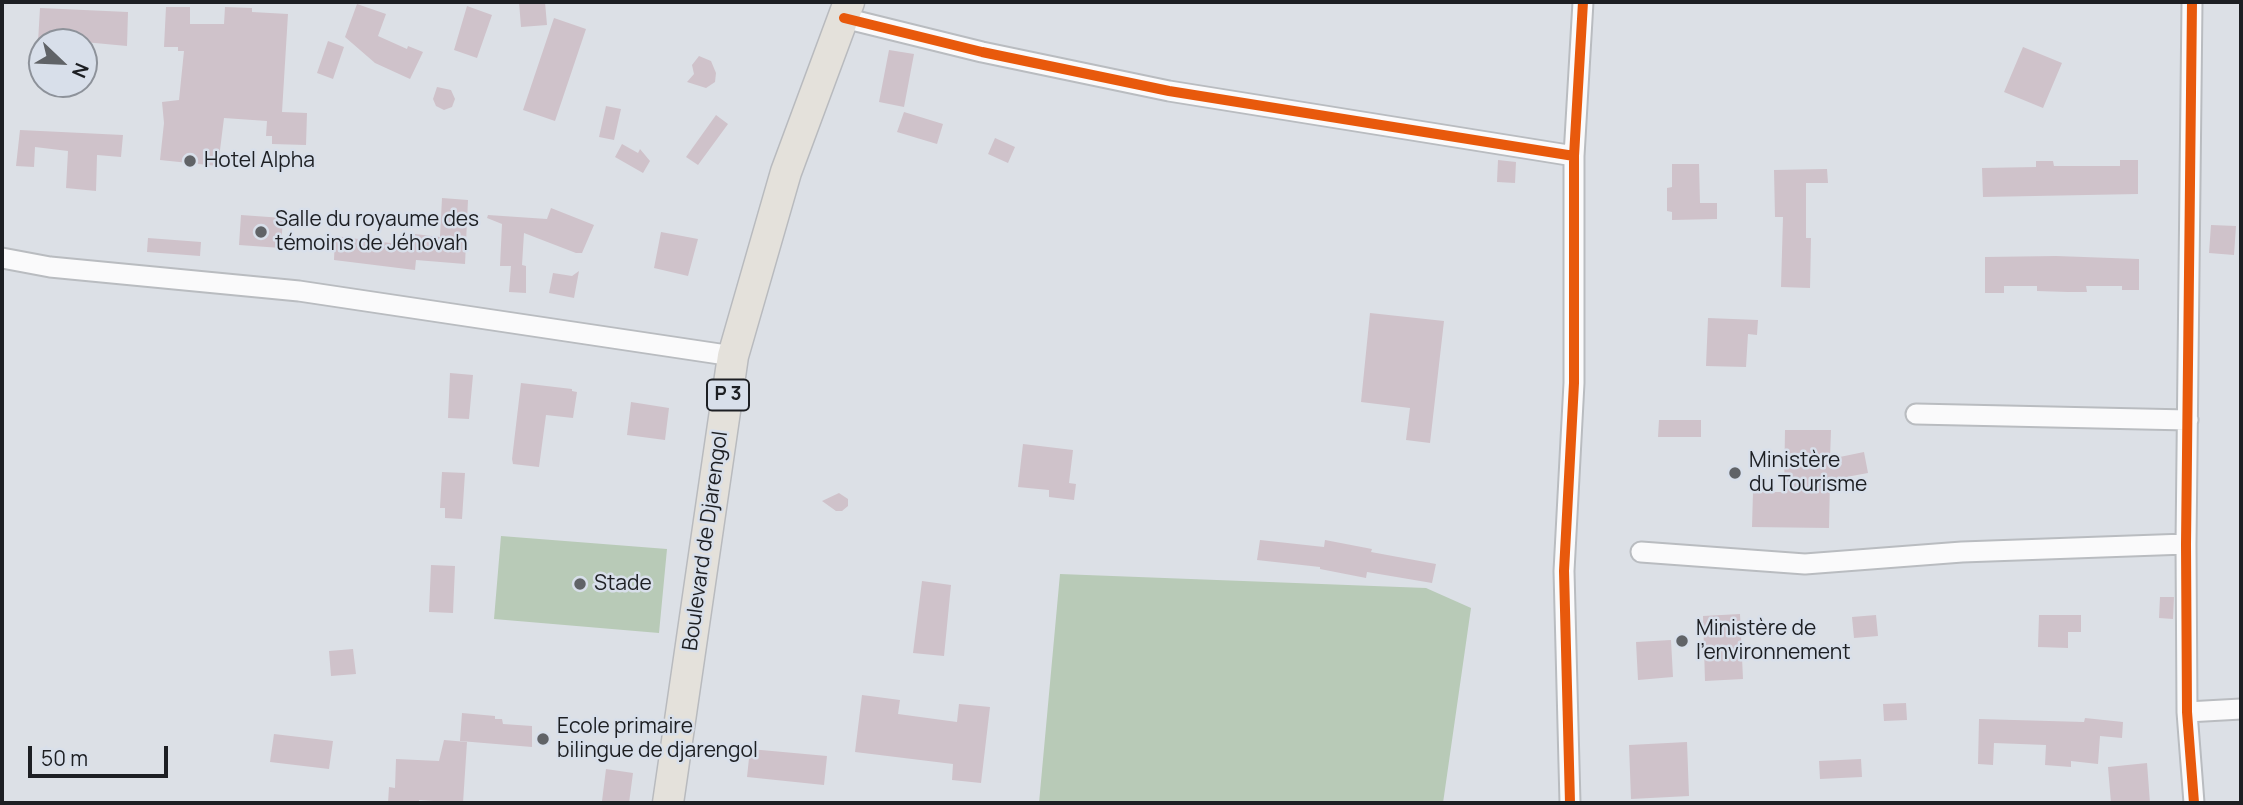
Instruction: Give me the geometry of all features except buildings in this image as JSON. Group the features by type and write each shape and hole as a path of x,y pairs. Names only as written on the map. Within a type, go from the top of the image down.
{"main road":[{"name":"Boulevard de Djarengol","path":"668,803 733,356 786,172 846,10"}],"street":[{"path":"1570,803 1564,571 1574,383 1574,156 1583,2"},
{"path":"2192,2 2186,544 2187,712 2194,803"},
{"path":"846,10 982,52 1169,91 1574,156"},
{"path":"2,258 50,267 299,291 733,356"},
{"path":"1916,414 2188,420"},
{"path":"1641,552 1805,564 1962,552 2186,544"},
{"path":"2187,712 2241,709"}],"green space":[{"name":"Stade","path":"501,536 667,549 659,633 494,619"},
{"path":"1060,574 1426,588 1471,608 1443,803 1039,803"}],"cycle path":[{"path":"1570,803 1564,571 1574,383 1574,156 1583,2"},
{"path":"2192,2 2186,544 2187,712 2194,803"},
{"path":"844,18 982,52 1169,91 1574,156"}],"place":[{"name":"Hotel Alpha","path":"190,161"},
{"name":"Salle du royaume des témoins de Jéhovah","path":"261,232"},
{"name":"Ministère du Tourisme","path":"1735,473"},
{"name":"Stade","path":"580,584"},
{"name":"Ministère de l'environnement","path":"1682,641"},
{"name":"Ecole primaire bilingue de djarengol","path":"543,739"}]}
